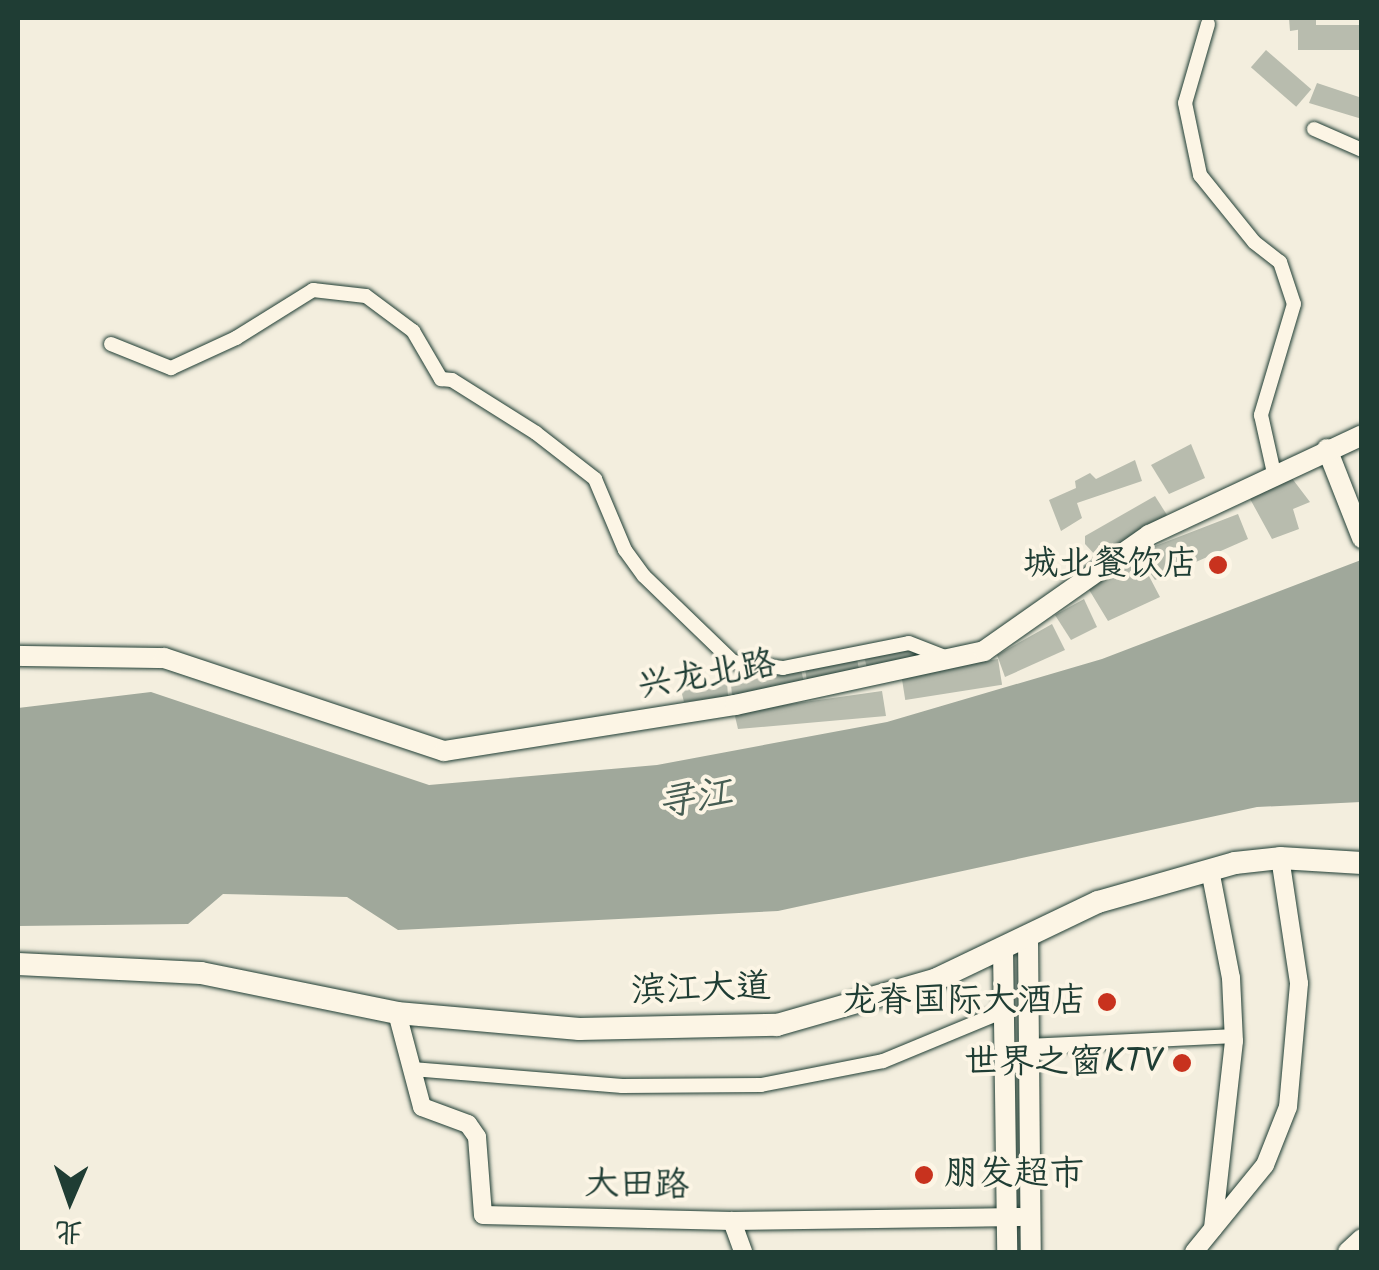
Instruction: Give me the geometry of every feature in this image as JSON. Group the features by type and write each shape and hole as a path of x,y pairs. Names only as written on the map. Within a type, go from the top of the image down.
{"main road":[{"name":"兴龙北路","path":"18,656 164,658 444,751 735,705 951,659 1010,637 1150,535 1362,435"},
{"path":"1327,450 1359,530"},
{"name":"滨江大道","path":"18,964 201,972 397,1013 579,1029 777,1026 937,979 1098,902 1210,870 1280,858 1362,863"},
{"path":"1028,936 1031,1252"},
{"path":"1002,948 1007,1252"},
{"path":"1348,1252 1362,1239"}],"street":[{"path":"1208,24 1185,103 1200,175 1254,242 1280,262 1294,304 1261,415 1274,474"},
{"path":"1314,128 1362,150"},
{"path":"111,344 171,368 313,290 366,296 413,331 440,379 452,380 536,434 595,479 625,550 644,576 733,662 783,668 909,643 951,659"},
{"path":"1194,1252 1265,1165 1288,1107 1299,983 1280,858"},
{"path":"1210,870 1231,978 1234,1036 1213,1229"},
{"path":"412,1069 622,1086 774,1084 883,1061 1004,1011"},
{"name":"大田路","path":"397,1013 425,1110 475,1132 482,1215 732,1221 1031,1217"},
{"path":"1029,1046 1234,1036"},
{"path":"732,1221 742,1252"}],"water":[{"name":"寻江","path":"1361,560 1361,802 1257,807 778,911 398,930 347,897 223,894 188,924 18,926 18,708 151,692 429,785 657,765 887,722 1102,659"}],"building":[{"path":"1289,18 1316,18 1316,27 1290,31"},
{"path":"1298,25 1362,25 1362,50 1298,50"},
{"path":"1266,50 1311,89 1296,107 1251,67"},
{"path":"1317,83 1362,98 1362,119 1309,103"},
{"path":"1191,444 1205,478 1169,494 1151,465"},
{"path":"1135,460 1142,481 1077,503 1082,518 1061,531 1049,500 1076,488 1075,481 1090,473 1096,479"},
{"path":"1291,477 1310,502 1293,509 1299,529 1272,539 1249,497"},
{"path":"1155,496 1167,515 1097,557 1085,544 1085,536"},
{"path":"1238,514 1248,539 1155,580 1139,557 1160,597 1108,621 1088,588 1137,553"},
{"path":"1084,599 1097,627 1071,640 1055,615"},
{"path":"1052,624 1065,650 1005,677 997,655"},
{"path":"914,645 917,659 867,669 864,656"},
{"path":"857,658 859,671 807,679 805,666"},
{"path":"998,659 1002,685 905,700 901,674"},
{"path":"801,669 804,683 732,696 731,684"},
{"path":"727,682 728,696 684,702 680,686"},
{"path":"882,691 886,716 738,729 734,712"}],"place":[{"name":"城北餐饮店","path":"1218,565"},
{"name":"龙脊国际大酒店","path":"1107,1002"},
{"name":"世界之窗KTV","path":"1182,1063"},
{"name":"朋发超市","path":"924,1175"}]}
